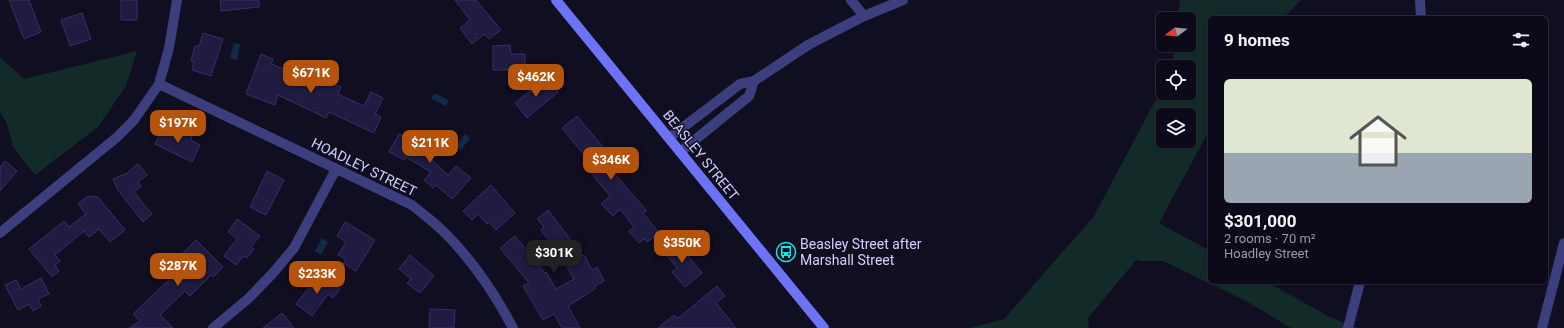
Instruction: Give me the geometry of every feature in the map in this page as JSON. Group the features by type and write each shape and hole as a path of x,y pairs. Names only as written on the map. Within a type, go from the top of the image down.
{"main road":[{"name":"BEASLEY STREET","path":"556,0 824,328"}],"street":[{"path":"0,233 116,138 134,120 159,84 169,48 177,0"},
{"path":"851,0 864,16"},
{"path":"668,138 740,84 754,81 808,45 864,16 903,0"},
{"path":"1420,0 1421,16"},
{"path":"680,152 749,96 754,81"},
{"name":"HOADLEY STREET","path":"159,84 412,205 445,233 469,260 497,299 513,328"},
{"path":"212,328 249,298 294,248 336,169"},
{"path":"1542,328 1564,243"},
{"path":"1348,328 1359,284"}],"green space":[{"path":"1180,0 1301,0 1285,16 1208,16 1208,133 1159,223 1208,250 1208,283 1163,261 1139,261 1137,259 1088,318 1089,328 970,328 1004,319 1094,216 1156,99 1196,100 1196,60 1173,60 1174,52 1196,52 1196,12 1179,12"},
{"path":"137,51 126,86 98,127 35,175 13,147 7,124 0,112 0,57 24,79"},
{"path":"1211,284 1271,284 1330,317 1358,328 1291,328 1248,302"}],"water":[{"path":"234,43 240,44 237,60 230,58"},
{"path":"323,69 339,76 336,81 321,75"},
{"path":"434,93 449,100 446,106 431,99"},
{"path":"465,134 470,138 461,150 455,146"},
{"path":"322,238 328,242 321,255 315,251"}],"building":[{"path":"9,0 29,0 41,32 24,39"},
{"path":"121,0 137,0 137,20 121,20"},
{"path":"220,0 259,0 259,7 221,11"},
{"path":"455,0 476,0 501,30 489,39 484,34 472,44 460,28 470,20"},
{"path":"82,13 91,39 70,46 61,20"},
{"path":"203,33 223,39 211,76 192,70 194,62 191,61 195,46 199,46"},
{"path":"510,45 511,54 525,54 525,70 493,70 493,46"},
{"path":"261,54 273,59 271,64 301,76 304,71 341,87 338,94 364,106 371,92 383,98 375,114 381,117 374,133 329,112 326,118 278,95 275,105 246,94"},
{"path":"546,78 558,92 527,118 515,103"},
{"path":"577,116 618,165 612,171 647,211 643,213 659,233 647,242 644,239 639,243 629,231 634,227 620,209 613,216 601,204 610,196 590,172 595,168 562,128"},
{"path":"163,127 181,135 183,132 192,137 191,140 200,145 192,162 155,144"},
{"path":"422,130 435,138 425,154 448,175 456,166 471,178 452,199 436,185 433,188 424,180 431,172 406,157 404,160 389,152 399,134 414,143"},
{"path":"5,161 17,171 0,191 0,167"},
{"path":"138,164 147,175 138,182 141,186 134,192 152,214 143,222 117,189 113,179 127,173"},
{"path":"267,171 284,180 266,215 250,207"},
{"path":"491,185 515,213 496,230 489,222 487,224 478,214 472,220 463,211"},
{"path":"88,196 98,197 125,230 110,242 99,229 89,237 84,231 55,255 60,261 55,265 59,271 52,277 29,249 64,221 69,227 86,214 78,204"},
{"path":"548,210 583,256 584,255 592,270 597,267 604,281 595,286 595,289 568,306 580,328 562,328 554,314 543,320 523,286 529,283 500,248 515,236 545,273 546,272 556,289 574,279 561,257 541,230 544,227 537,219"},
{"path":"237,219 260,236 251,247 254,249 247,258 243,256 236,265 224,256 237,239 228,232"},
{"path":"345,222 375,240 356,271 343,263 346,259 338,255 346,242 337,236"},
{"path":"196,240 223,267 213,277 211,275 190,296 185,291 160,315 173,328 129,328 140,321 133,314 188,260 182,254"},
{"path":"676,241 702,273 685,287 672,272 677,268 663,251"},
{"path":"410,255 434,276 420,293 407,283 411,279 399,269"},
{"path":"323,276 340,289 333,298 328,294 312,316 296,304 315,280 318,282"},
{"path":"41,278 49,294 38,299 41,306 33,311 29,304 18,310 5,285 16,280 21,289"},
{"path":"717,286 725,296 716,303 736,328 658,328 674,315 677,318 681,316"},
{"path":"430,309 455,310 454,328 429,328"},
{"path":"282,313 294,328 263,328"}],"place":[{"name":"Beasley Street after Marshall Street","path":"786,252"}]}
